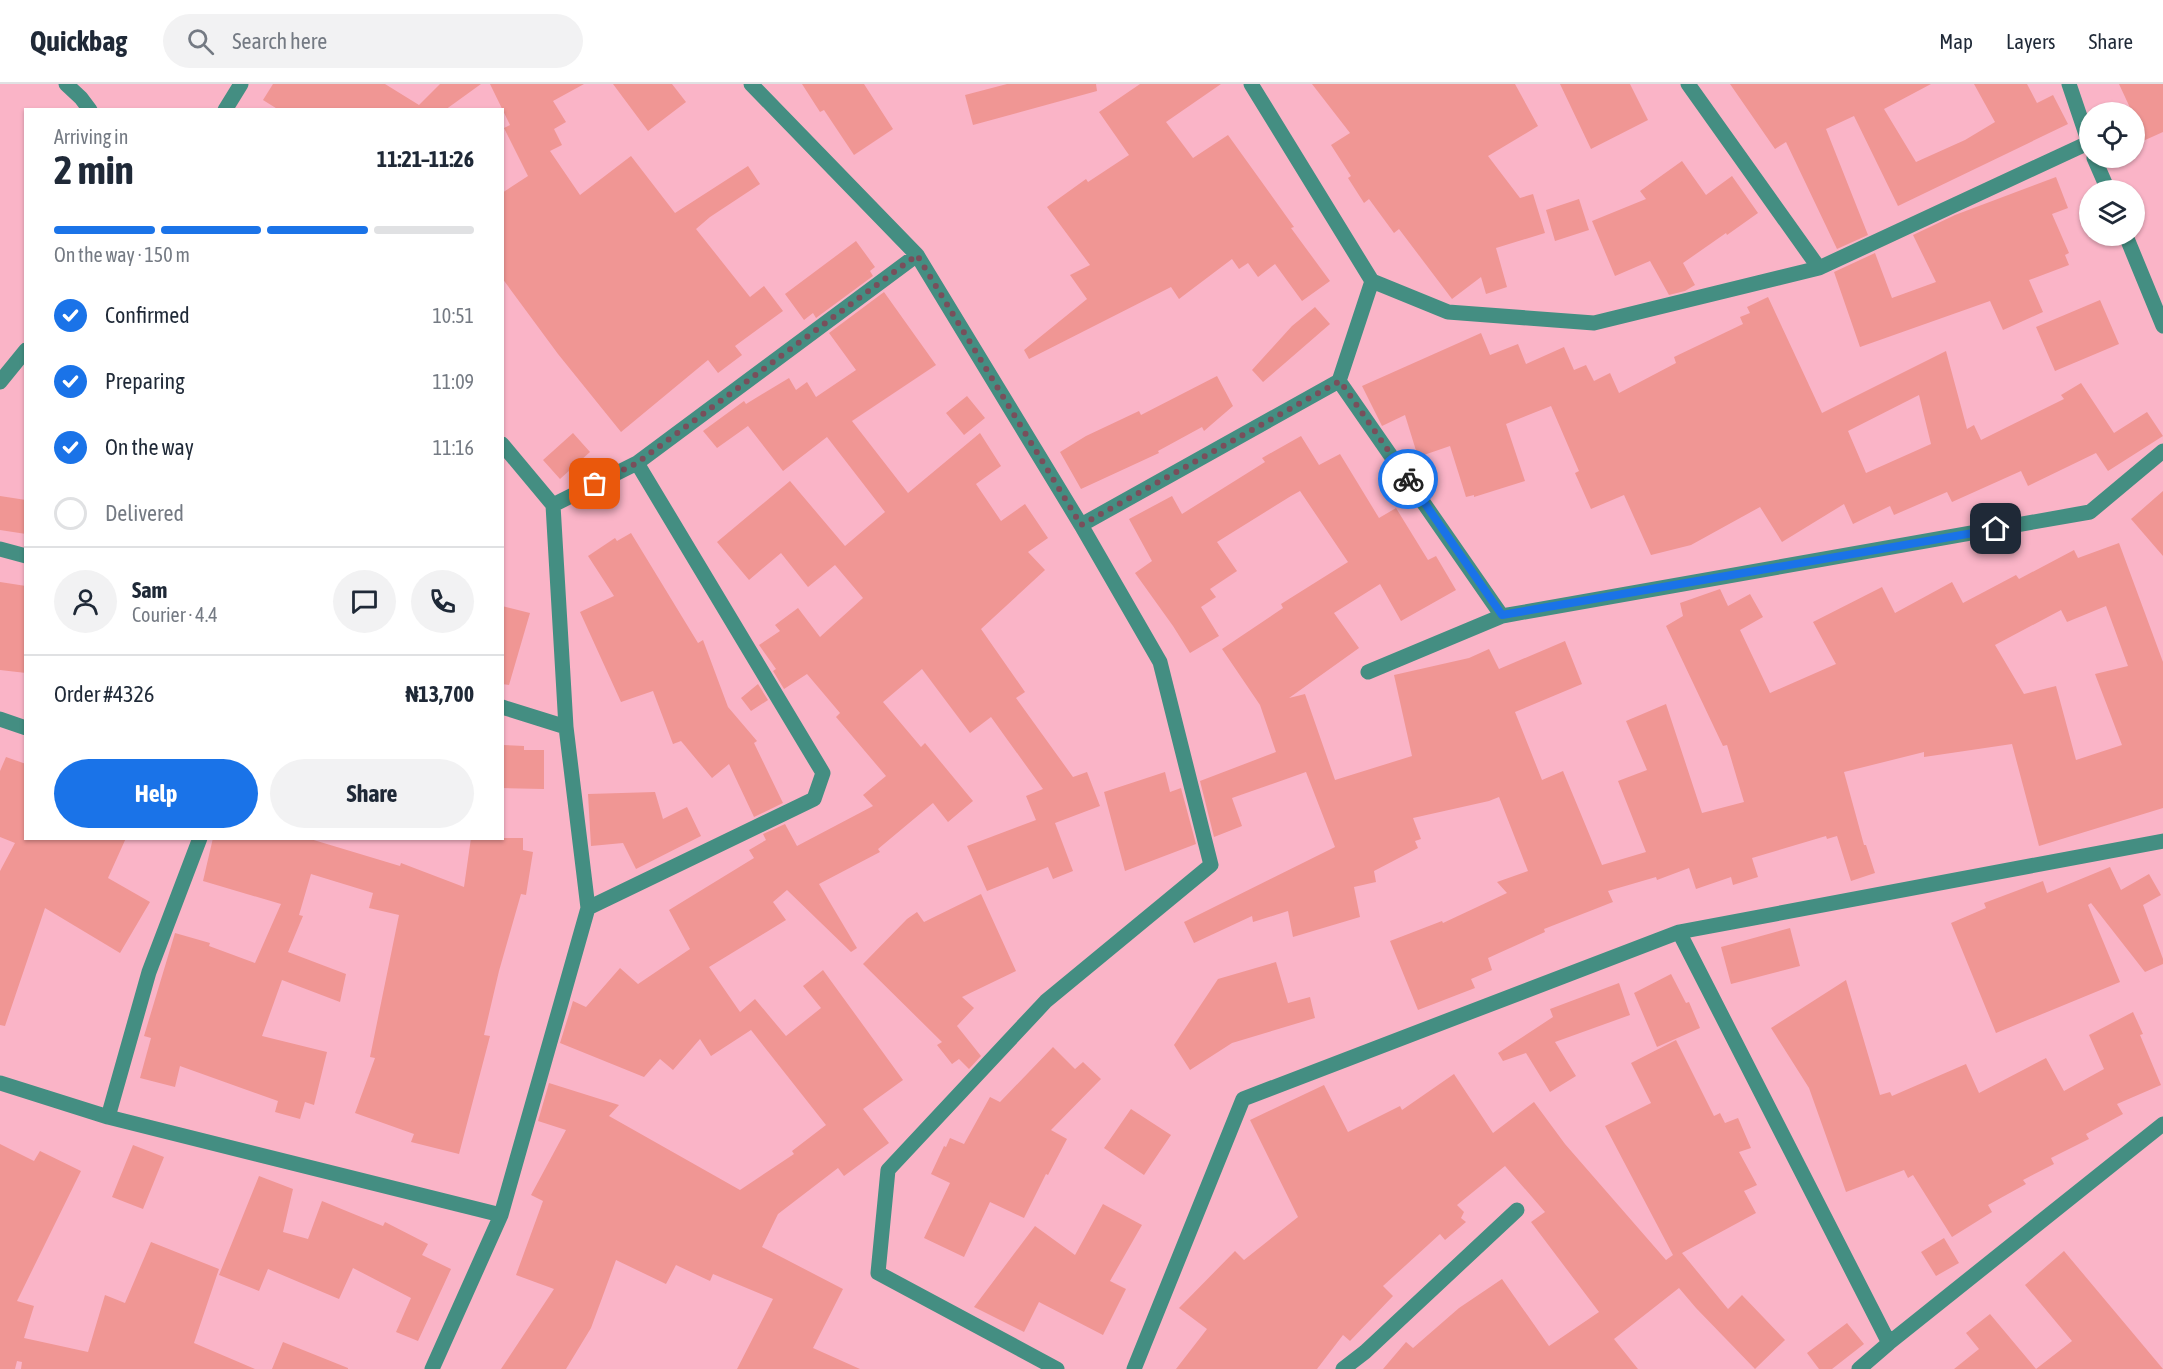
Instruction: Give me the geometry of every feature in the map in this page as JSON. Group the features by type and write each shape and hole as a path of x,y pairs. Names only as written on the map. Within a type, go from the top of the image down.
{"street":[{"path":"66,84 88,108"},
{"path":"226,108 241,84"},
{"path":"752,84 917,255 1081,525 1160,662 1211,865 1046,1001 888,1170 878,1273 1057,1369"},
{"path":"1251,84 1372,281 1448,312 1594,323 1819,268 2079,154"},
{"path":"1688,84 1819,268"},
{"path":"2068,84 2079,115"},
{"path":"2130,246 2163,326"},
{"path":"553,505 637,463 917,255"},
{"path":"1081,525 1340,381 1372,281"},
{"path":"0,382 24,352"},
{"path":"1340,381 1502,615"},
{"path":"432,1369 501,1215 588,908 566,728 553,505 504,446"},
{"path":"1368,672 1502,615 2090,512 2163,452"},
{"path":"588,908 814,799 823,773 637,463"},
{"path":"0,549 24,555"},
{"path":"504,708 566,728"},
{"path":"0,719 24,727"},
{"path":"108,1117 149,972 199,840"},
{"path":"1134,1369 1243,1099 1678,932 2163,841"},
{"path":"1678,932 1889,1343"},
{"path":"0,1083 108,1117 501,1215"},
{"path":"1859,1369 2163,1124"},
{"path":"1343,1369 1365,1352 1517,1210"}],"building":[{"path":"273,84 385,84 419,105 440,84 481,84 448,108 276,108 263,100"},
{"path":"490,84 584,84 553,101 566,122 554,129 562,145 550,151 580,195 631,156 675,213 748,166 760,184 696,229 750,297 764,286 783,311 735,346 742,355 718,373 708,360 621,432 558,354 504,281 504,192 528,176 504,128 510,125 504,108 502,108"},
{"path":"613,84 672,84 686,102 648,131"},
{"path":"802,84 864,84 893,129 854,155 824,110 820,112"},
{"path":"1007,84 1096,84 1097,91 973,125 965,95"},
{"path":"1140,84 1221,84 1166,122 1193,158 1228,135 1330,281 1302,301 1275,264 1258,277 1248,263 1239,269 1232,259 1179,299 1171,287 1029,359 1024,350 1087,299 1070,275 1090,265 1047,207 1086,179 1088,182 1129,155 1099,112"},
{"path":"1312,84 1515,84 1538,126 1488,156 1520,198 1533,194 1545,233 1496,248 1507,287 1486,294 1481,277 1452,299 1399,229 1394,233 1369,199 1364,203 1348,178 1351,176 1331,145 1350,133"},
{"path":"1560,84 1630,84 1648,120 1591,149"},
{"path":"1730,84 1931,84 1884,109 1916,162 1965,140 1995,122 1974,84 2027,84 2037,103 2053,95 2068,124 1898,206 1854,116 1826,129 1868,235 1837,249 1786,142 1775,149"},
{"path":"2119,84 2163,84 2163,132 2145,140 2145,102 2127,102"},
{"path":"1682,161 1706,195 1732,176 1758,213 1683,263 1695,285 1685,291 1669,295 1650,261 1615,276 1592,221 1646,199 1640,191"},
{"path":"2056,177 2068,208 2052,214 2069,253 2065,255 2069,265 2029,280 2043,312 2003,330 1990,301 1860,347 1834,272 1875,253 1892,298 1936,282 1913,235 1955,215"},
{"path":"1579,199 1589,230 1555,241 1546,210"},
{"path":"856,241 875,267 870,271 873,276 816,318 813,313 804,320 785,294"},
{"path":"884,292 936,365 852,421 908,493 980,433 1001,466 976,484 1001,521 1025,504 1048,538 1028,552 1045,570 981,629 1025,692 1016,698 1073,777 1087,772 1100,806 1055,823 1073,871 1053,879 1048,867 987,891 967,846 1036,820 1026,796 1043,789 991,717 970,733 922,669 883,702 921,747 925,743 973,801 948,822 933,803 878,849 880,852 819,884 857,948 851,952 787,890 773,902 786,920 709,967 740,1012 755,999 786,1036 821,1008 803,986 823,970 903,1080 863,1109 889,1143 844,1176 838,1168 778,1214 762,1247 843,1289 813,1348 860,1369 737,1369 773,1299 713,1274 710,1281 676,1265 666,1284 616,1260 591,1328 566,1369 501,1369 554,1289 516,1275 543,1201 531,1195 566,1130 538,1121 549,1083 619,1105 609,1116 740,1190 794,1154 792,1151 826,1125 751,1030 711,1056 700,1039 673,1070 660,1059 644,1077 560,1043 573,1001 586,1007 620,968 638,984 690,949 669,910 754,858 749,850 766,840 763,834 785,824 797,846 873,806 863,795 886,776 836,717 840,713 807,674 784,689 773,671 776,669 759,645 780,631 775,625 798,608 820,637 863,598 835,565 808,587 781,553 749,580 717,542 790,481 845,546 885,512 827,437 783,471 748,426 717,448 703,431 744,401 746,404 789,378 796,390 807,382 816,397 856,370 829,333"},
{"path":"1768,297 1822,413 1946,351 1967,429 1974,425 1981,440 2064,399 2061,395 2081,383 2114,433 2147,412 2163,436 2108,471 2096,453 2028,486 2021,471 1952,502 1947,492 1894,515 1890,506 1853,524 1844,504 1782,542 1760,507 1691,545 1651,555 1624,495 1591,509 1575,473 1579,471 1551,406 1506,424 1525,481 1474,497 1474,495 1466,497 1450,446 1418,457 1405,415 1382,426 1362,386 1481,333 1490,355 1518,344 1526,364 1564,347 1574,370 1586,365 1594,381 1610,373 1619,393 1676,363 1674,357 1743,324 1740,317 1750,313 1747,307","holes":["1919,395 1931,444 1866,473 1848,431"]},
{"path":"2100,300 2119,344 2055,371 2036,327"},
{"path":"1315,307 1330,324 1263,382 1252,370 1292,326"},
{"path":"1217,376 1233,406 1204,431 1202,427 1158,451 1159,453 1081,489 1060,452 1086,436 1139,411 1141,415"},
{"path":"967,396 985,418 964,435 946,413"},
{"path":"573,433 590,452 560,479 543,460"},
{"path":"1301,436 1319,465 1340,454 1379,518 1396,508 1428,560 1436,556 1456,590 1401,621 1380,584 1334,613 1359,648 1289,698 1305,694 1335,780 1412,756 1394,675 1469,658 1489,649 1499,669 1565,641 1582,684 1515,712 1542,780 1563,771 1602,865 1646,852 1618,781 1647,770 1626,721 1666,704 1702,813 1744,802 1727,745 1723,746 1666,626 1683,616 1680,603 1720,589 1728,606 1750,594 1763,617 1740,630 1770,693 1836,664 1813,622 1882,587 1895,613 1952,582 1963,603 2016,575 2019,579 2074,550 2078,558 2119,543 2163,662 2163,808 2039,846 2012,744 1924,757 1924,752 1844,772 1864,845 1866,845 1875,873 1851,881 1837,836 1827,839 1826,836 1752,858 1758,877 1733,885 1731,877 1696,889 1689,868 1657,880 1656,877 1608,891 1613,902 1544,929 1545,932 1488,958 1492,970 1471,979 1475,988 1418,1010 1390,941 1442,921 1443,923 1507,893 1497,882 1528,871 1499,797 1413,818 1421,839 1415,841 1418,848 1374,871 1376,882 1354,887 1360,917 1293,937 1288,911 1253,922 1252,916 1194,943 1184,922 1335,847 1306,772 1232,798 1242,826 1214,837 1200,781 1276,752 1260,705 1222,649 1283,608 1281,604 1348,562 1300,491 1217,542 1237,571 1210,589 1216,597 1201,607 1219,636 1190,653 1135,573 1152,561 1129,519 1172,496 1182,514 1265,462 1262,458","holes":["2106,606 2128,666 2095,674 2122,745 2076,760 2056,686 2024,694 1995,645 2061,610 2067,622"]},
{"path":"2163,491 2163,556 2131,519"},
{"path":"0,496 24,500 24,534 0,530"},
{"path":"631,533 698,643 703,640 728,707 757,741 754,743 783,803 754,817 729,764 712,778 681,741 673,744 653,691 621,702 580,612 614,596 588,556 615,538 617,541"},
{"path":"0,582 24,586 24,673 0,670"},
{"path":"504,606 530,613 509,685 504,684"},
{"path":"758,684 768,700 751,711 741,698"},
{"path":"504,745 524,746 524,750 544,750 544,789 504,788"},
{"path":"6,757 24,763 24,840 125,840 108,878 150,902 120,953 45,908 5,1026 0,1025 0,871 15,843 0,837 0,771"},
{"path":"1165,772 1170,792 1181,788 1196,844 1125,871 1104,792"},
{"path":"655,792 663,819 687,807 701,836 636,869 623,843 591,846 588,794"},
{"path":"523,838 523,850 533,852 526,895 521,894 499,971 484,1035 490,1036 459,1154 411,1142 414,1134 355,1113 375,1058 370,1057 399,915 369,908 373,893 311,874 299,915 303,916 288,952 346,974 340,1002 282,980 262,1036 327,1052 314,1105 305,1102 300,1119 275,1112 278,1101 180,1066 175,1087 140,1078 151,1038 144,1036 175,933 210,943 209,946 255,963 281,904 203,881 213,840 314,840 400,866 401,863 464,887 471,840"},
{"path":"2110,867 2121,890 2149,874 2161,895 2143,905 2163,964 2145,972 2091,903 2088,905 2120,982 1996,1033 1951,923 1986,908 1984,903 2043,881 2047,893"},
{"path":"981,894 1016,971 962,997 974,1008 957,1026 981,1056 969,1069 959,1059 952,1064 937,1045 942,1042 863,964 907,919 917,912 924,922"},
{"path":"1790,928 1800,966 1731,984 1721,947"},
{"path":"1276,962 1288,1003 1310,997 1315,1018 1232,1043 1190,1070 1174,1045 1218,979"},
{"path":"1671,974 1686,1003 1689,1002 1700,1028 1657,1047 1634,993"},
{"path":"1846,980 1880,1095 1890,1092 1892,1096 1966,1064 1979,1093 2046,1058 2064,1091 2104,1069 2089,1035 2133,1012 2161,1085 2117,1104 2123,1114 2086,1134 2089,1139 2051,1158 2054,1164 2023,1180 2026,1184 1988,1205 1992,1212 1952,1237 1913,1175 1908,1178 1904,1170 1846,1192 1809,1088 1771,1028"},
{"path":"1619,983 1630,1015 1555,1042 1576,1076 1550,1092 1526,1053 1503,1061 1498,1053 1553,1017 1550,1009"},
{"path":"1676,1040 1714,1116 1720,1113 1725,1123 1738,1118 1751,1148 1739,1152 1757,1185 1744,1191 1756,1213 1682,1253 1728,1309 1742,1295 1785,1340 1755,1369 1679,1288 1614,1339 1638,1369 1383,1369 1406,1342 1413,1348 1459,1308 1502,1279 1549,1346 1599,1312 1531,1222 1545,1212 1505,1166 1457,1205 1464,1212 1461,1218 1466,1222 1445,1240 1440,1234 1383,1286 1393,1296 1350,1341 1343,1335 1317,1369 1176,1369 1207,1329 1179,1308 1235,1251 1244,1260 1298,1217 1250,1120 1324,1085 1348,1132 1400,1106 1402,1110 1454,1074 1493,1133 1534,1102 1565,1144 1666,1260 1673,1255 1605,1126 1651,1103 1631,1063"},
{"path":"1053,1047 1075,1069 1083,1062 1101,1079 1051,1130 1067,1139 1024,1218 990,1202 964,1257 924,1238 950,1183 931,1174 944,1146 946,1147 950,1138 964,1144 990,1097 1000,1102"},
{"path":"1131,1109 1171,1135 1144,1175 1104,1148"},
{"path":"0,1144 34,1161 40,1151 81,1171 17,1301 34,1306 24,1338 88,1352 105,1295 125,1303 151,1242 219,1269 194,1343 255,1369 21,1369 22,1362 17,1361 15,1369 0,1369"},
{"path":"133,1145 164,1157 143,1209 112,1197"},
{"path":"259,1176 293,1189 283,1232 308,1239 322,1201 383,1226 385,1222 428,1244 422,1255 451,1269 418,1341 396,1332 411,1298 353,1268 339,1299 268,1269 259,1291 219,1275"},
{"path":"1103,1204 1142,1225 1110,1281 1126,1289 1103,1335 1039,1302 1024,1332 974,1307 1035,1226 1075,1255"},
{"path":"1944,1238 1959,1263 1936,1276 1921,1252"},
{"path":"2064,1251 2163,1369 2036,1369 2072,1341 2025,1285"},
{"path":"1990,1314 2036,1369 1954,1369 1979,1349 1966,1333"},
{"path":"1847,1323 1864,1344 1832,1369 1819,1369 1807,1353"},
{"path":"283,1342 348,1368 348,1369 272,1369"}],"way so far":[{"path":"595,484 637,463 917,255 1081,525 1340,381 1408,479"}],"route":[{"path":"1408,479 1502,615 1996,529"}]}
